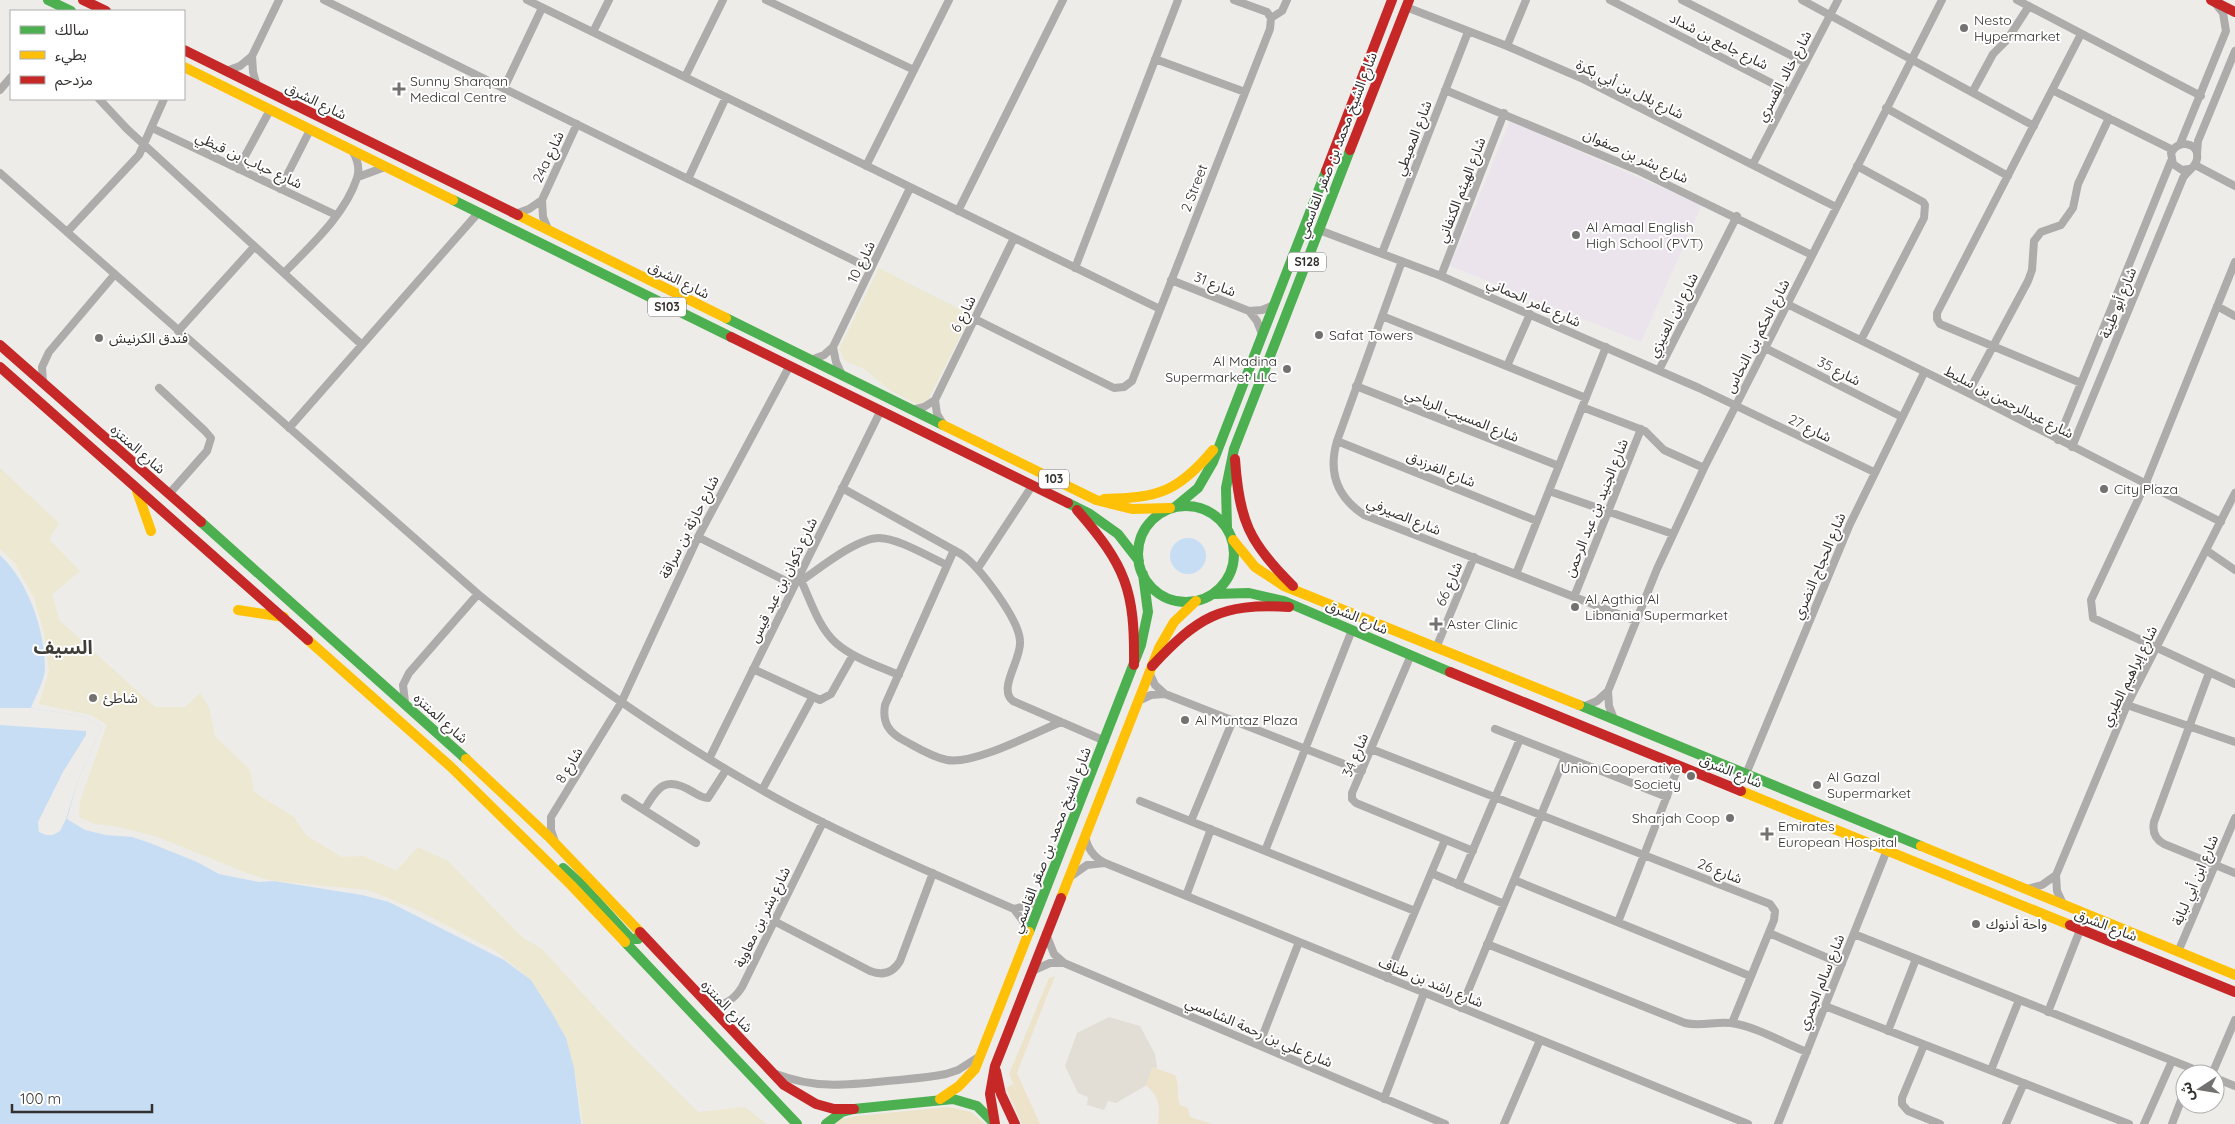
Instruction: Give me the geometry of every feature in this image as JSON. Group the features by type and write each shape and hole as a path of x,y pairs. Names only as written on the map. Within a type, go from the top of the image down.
{"main road":[{"path":"48,0 69,10"},
{"path":"83,0 104,10"},
{"name":"شارع الشيخ محمد بن صقر القاسمي","path":"1172,508 1187,499 1202,482 1221,441 1392,0"},
{"path":"2211,0 2235,12"},
{"name":"شارع الشيخ محمد بن صقر القاسمي","path":"1227,528 1225,489 1234,449 1407,4"},
{"name":"شارع الشرق","path":"185,50 1096,500 1124,509 1140,511 1172,508"},
{"path":"1364,114 1360,113 1358,107 1369,74 1370,59"},
{"name":"شارع الشرق","path":"185,68 1105,523 1118,534 1139,561"},
{"path":"434,192 431,187 435,180 457,185"},
{"name":"شارع المنتزه","path":"0,345 406,706 555,843 639,934 796,1095 809,1103 839,1111 854,1109"},
{"path":"0,367 451,767 541,854 797,1124"},
{"path":"820,382 840,388 845,384 844,376"},
{"path":"1096,500 1129,499 1162,494 1191,477 1221,441"},
{"path":"1234,449 1237,499 1241,516 1250,536 1261,554 1300,593"},
{"path":"134,486 141,500 151,531"},
{"path":"1193,506 1210,512 1227,528 1233,540 1234,564 1230,576 1214,594 1196,601 1184,602 1171,600 1154,590 1143,574 1139,561 1139,548 1142,535 1158,515 1172,508 1193,506"},
{"path":"1074,507 1110,548 1127,584 1135,623 1134,665"},
{"name":"شارع الشرق","path":"1233,540 1255,567 1276,582 1300,593 1583,707 2235,975"},
{"name":"شارع الشيخ محمد بن صقر القاسمي","path":"940,1099 954,1092 966,1082 975,1070 1134,665 1147,629 1149,611 1148,592 1143,574"},
{"name":"شارع الشرق","path":"1214,594 1249,593 1284,601 1411,656 2235,992"},
{"name":"شارع الشيخ محمد بن صقر القاسمي","path":"994,1124 990,1094 995,1066 1031,972 1150,669 1170,628 1184,611 1196,601"},
{"path":"1150,669 1187,630 1216,613 1249,605 1300,608"},
{"path":"238,610 284,617"},
{"path":"541,854 574,877 631,939 636,940 639,934"},
{"path":"995,1066 1001,1094 1015,1124"},
{"path":"826,1124 842,1112 854,1109 940,1099 965,1101 982,1110 994,1124"}],"street":[{"path":"226,71 240,66 252,56 280,0"},
{"path":"324,0 871,269"},
{"path":"527,0 1160,309"},
{"path":"593,32 608,0"},
{"path":"685,77 723,0"},
{"path":"766,0 914,70"},
{"path":"866,166 949,0"},
{"path":"958,211 1063,0"},
{"path":"1234,0 1266,12 1271,18"},
{"name":"2 Street","path":"974,319 1114,388 1124,387 1134,377 1270,29 1271,18 1282,12 1287,0"},
{"path":"1507,46 1526,0"},
{"name":"شارع جامع بن شداد","path":"1610,0 1789,92"},
{"path":"1682,0 1804,62"},
{"path":"1802,0 1973,91 2034,126"},
{"name":"شارع خالد القسري","path":"1753,164 1804,62 1838,0"},
{"name":"شارع الحكم بن النحاس","path":"1608,691 1673,534 1704,468 1942,0"},
{"path":"2016,0 2201,96"},
{"path":"2211,0 2223,14 2226,31 2180,144 2172,150 2171,161 2178,169 2192,167 2235,186"},
{"path":"1075,268 1177,2"},
{"name":"شارع بلال بن أبي بكرة","path":"1407,4 1468,32 1507,46 1589,82 1836,207"},
{"path":"1973,91 1993,54 2007,40 2029,6"},
{"path":"504,88 542,8"},
{"name":"شارع المعيطي","path":"1382,253 1468,32"},
{"path":"2081,34 1937,313 1937,319 1940,324 2081,383"},
{"path":"2192,167 2197,154 2198,141 2235,51"},
{"path":"252,56 253,72 258,87"},
{"path":"1155,59 1245,92"},
{"path":"0,76 9,79 0,90"},
{"name":"شارع بشر بن صفوان","path":"1445,90 1621,163 1736,216 1812,255"},
{"path":"2052,90 2172,150"},
{"path":"688,179 726,97"},
{"path":"100,100 254,247 362,345"},
{"path":"67,232 132,163 145,145 164,100"},
{"path":"1886,108 2008,176"},
{"path":"238,169 270,110"},
{"name":"شارع الهيثم الكنفاني","path":"1441,276 1504,113"},
{"path":"1968,393 2032,270 2034,241 2041,232 2061,225 2073,208 2078,184 2109,118"},
{"name":"24a شارع","path":"550,232 543,217 542,200 576,124"},
{"name":"شارع حباب بن قيظي","path":"152,128 336,215"},
{"path":"280,189 310,130"},
{"path":"2180,144 2192,146 2197,154"},
{"path":"284,274 336,215 358,177 358,164 353,152"},
{"name":"شارع أبو طينة","path":"2058,440 2171,161"},
{"path":"1857,166 1925,205 1925,211 1861,340"},
{"path":"358,177 385,167"},
{"name":"شارع أبو طينة","path":"2072,447 2183,178 2192,167"},
{"path":"0,173 478,594 549,652 621,703 726,770 762,790 823,822 1014,909 1024,921 1028,937"},
{"name":"شارع 10","path":"834,347 910,188"},
{"name":"24a شارع","path":"514,214 529,209 542,200"},
{"path":"289,428 478,214"},
{"name":"شارع ابن العنيزي","path":"1659,370 1736,216"},
{"name":"شارع عامر الحماني","path":"1319,230 1441,276 1736,405"},
{"name":"شارع 6","path":"935,400 1014,238"},
{"path":"178,331 254,247"},
{"name":"شارع الصيرفي","path":"1402,261 1337,441 1333,458 1334,477 1338,488 1354,508 1364,515 1636,621"},
{"path":"2235,262 2145,485 2091,600 2093,618 2235,684"},
{"path":"43,384 42,367 50,352 115,274"},
{"name":"شارع 31","path":"1171,280 1249,311 1262,310 1274,305"},
{"name":"شارع عبدالرحمن بن سليط","path":"1787,304 1968,393 2220,522"},
{"path":"2217,306 2235,316"},
{"name":"شارع 31","path":"1249,311 1257,321 1262,334"},
{"path":"1507,366 1530,314"},
{"path":"1382,316 1586,398"},
{"path":"811,360 824,355 834,347"},
{"path":"834,347 836,362 844,376"},
{"path":"1516,574 1606,347"},
{"name":"شارع 35","path":"1765,348 1902,417"},
{"name":"شارع حارثة بن سراقة","path":"621,703 698,537 789,367"},
{"name":"شارع الحجاج النضري","path":"1746,774 1782,682 1874,472 1924,373"},
{"name":"شارع المسيب الرياحي","path":"1356,386 1559,466"},
{"path":"159,388 205,430 211,438 207,451 169,494"},
{"path":"912,410 924,407 935,400 937,414 944,425"},
{"name":"شارع 27","path":"1736,405 1874,472"},
{"path":"1582,407 1641,429 1651,436 1664,450 1704,468"},
{"name":"شارع ذكوان بن عبد قيس","path":"709,759 880,412"},
{"name":"شارع الجنيد بن عبد الرحمن","path":"1574,597 1641,429"},
{"name":"شارع الفرزدق","path":"1337,441 1537,521"},
{"path":"978,568 1032,486"},
{"path":"842,488 954,550 978,568 1018,630 1020,650 1006,688 1008,696 1013,701 1105,740"},
{"path":"1549,490 1673,534"},
{"name":"شارع إبراهيم الطبري","path":"2056,875 2127,705 2220,522 2234,499"},
{"path":"698,537 798,580 829,636 853,655 899,675"},
{"path":"798,580 857,545 878,538 893,541 947,564"},
{"path":"954,550 885,705 884,719 887,726 897,737 946,760 966,760 1062,722"},
{"path":"2206,550 2235,570"},
{"name":"شارع 66","path":"1436,648 1474,557"},
{"path":"406,706 403,693 408,673 478,594"},
{"path":"1265,851 1352,630"},
{"path":"753,669 812,698 820,700 828,697 853,655"},
{"name":"شارع 34","path":"1411,656 1351,796 1353,801 1473,851"},
{"path":"1150,669 1155,685 1165,694 1362,771"},
{"path":"2209,673 2154,822 2153,833 2159,842 2235,874"},
{"path":"1583,707 1597,701 1608,691"},
{"path":"1608,691 1608,706 1614,720"},
{"path":"1138,701 1151,695 1165,694"},
{"path":"762,790 812,698"},
{"name":"شارع 8","path":"555,843 551,830 551,817 621,703"},
{"path":"2127,705 2235,742"},
{"path":"1191,821 1232,720"},
{"path":"1495,729 1667,796"},
{"path":"1458,885 1520,739"},
{"name":"شارع 26","path":"1371,749 1770,904 1776,916 1732,1023"},
{"path":"1461,1008 1565,757"},
{"path":"1618,922 1679,765"},
{"path":"644,810 656,790 669,783 680,784 703,798 708,798 726,770"},
{"path":"625,798 696,843"},
{"path":"1140,801 1415,911"},
{"name":"شارع ابن أبي لبابة","path":"2178,952 2235,818"},
{"name":"شارع بشر بن معاوية","path":"709,1007 724,1004 737,994 823,822"},
{"path":"1186,896 1211,829"},
{"name":"شارع راشد بن طناف","path":"1085,835 1093,855 1105,863 1748,1124"},
{"path":"1387,978 1445,840"},
{"name":"شارع سالم الجمري","path":"1778,1124 1887,850"},
{"path":"1067,881 1080,868 1096,863 1105,863"},
{"path":"774,922 870,971 882,974 887,973 893,970 900,961 932,873"},
{"path":"1431,873 1504,904"},
{"path":"2026,890 2042,885 2056,875"},
{"path":"2056,875 2057,890 2063,904"},
{"path":"1514,880 1750,976"},
{"path":"1014,909 1029,905 1043,898"},
{"path":"2048,1012 2080,930"},
{"path":"1769,933 1842,964"},
{"path":"1046,934 1054,954 1064,963"},
{"path":"1854,934 2179,1064"},
{"path":"1259,1045 1299,942"},
{"path":"1487,944 1685,1023 1698,1025 1732,1023 1807,1052"},
{"path":"1888,1031 1916,959"},
{"path":"1031,972 1050,963 1064,963"},
{"name":"شارع علي بن رحمة الشامسي","path":"1064,963 1446,1124"},
{"path":"1384,1099 1424,992"},
{"path":"1991,1070 2019,1000"},
{"path":"1825,1006 2129,1124"},
{"path":"2216,1064 2235,1020"},
{"path":"1504,1124 1540,1040"},
{"path":"1924,1045 1902,1098 1902,1104 1908,1111 1938,1124"},
{"path":"773,1073 802,1083 848,1085 946,1074 958,1070 981,1055"},
{"path":"2144,1124 2172,1060"},
{"path":"2006,1124 2024,1083"}],"shaded area":[{"name":"Al Amaal English High School (PVT)","path":"1510,121 1702,205 1641,342 1450,266"},
{"path":"1055,976 1017,1073 1040,1124 1022,1124 1006,1088 1013,1084 1020,1098 1009,1074 1049,978"},
{"path":"1109,1017 1140,1026 1155,1054 1157,1066 1152,1082 1116,1103 1108,1101 1104,1110 1087,1105 1088,1097 1078,1093 1065,1066 1077,1033"},
{"path":"1152,1067 1175,1075 1180,1105 1188,1108 1190,1117 1212,1124 1158,1124 1158,1103 1151,1089 1146,1085"},
{"path":"948,1107 971,1112 985,1124 835,1124 842,1119 856,1116"}],"sand":[{"path":"879,268 971,315 927,402 917,404 891,391 864,369 845,361 839,349"},
{"name":"شاطئ","path":"0,468 59,523 49,539 80,571 52,595 60,621 155,707 185,707 200,693 209,707 215,736 250,770 254,792 294,817 307,836 342,857 364,856 396,871 418,847 448,861 523,938 541,948 618,1032 698,1112 745,1107 767,1124 583,1124 574,1068 565,1038 531,980 494,950 415,909 368,890 274,881 249,874 155,836 114,826 94,824 79,817 80,801 107,725 91,715 39,704 49,672 44,633 34,598 15,563 0,549"}],"water":[{"path":"1188,538 1201,543 1206,556 1201,569 1188,574 1175,569 1170,556 1175,543"},
{"path":"0,555 19,578 27,592 42,638 45,673 31,708 86,717 102,727 78,780 67,819 85,830 106,835 132,837 150,843 197,862 219,874 259,882 274,881 362,895 389,902 504,960 531,980 566,1038 574,1068 581,1124 0,1124"}],"pier":[{"path":"0,708 31,708 86,717 102,727 78,780 66,819 60,831 53,835 39,832 38,822 63,772 86,735 86,731 0,725"}],"traffic: fast":[{"path":"48,0 69,10"},
{"path":"1227,528 1226,488 1234,449 1350,150"},
{"path":"1175,507 1198,488 1213,462 1326,171"},
{"path":"453,200 731,337"},
{"path":"726,318 943,425"},
{"path":"1068,503 1090,514 1118,534 1139,561"},
{"path":"1186,506 1204,510 1220,520 1230,536 1234,554 1230,572 1220,588 1204,598 1186,602 1168,598 1152,588 1142,572 1138,554 1142,536 1152,520 1168,510 1186,506"},
{"path":"201,522 466,759"},
{"path":"1029,932 1141,645 1148,612 1143,574"},
{"path":"1214,594 1249,593 1284,601 1450,672"},
{"path":"1579,705 1921,846"},
{"path":"563,868 583,886 631,939 638,939 639,934"},
{"path":"625,942 797,1124"},
{"path":"826,1124 842,1112 854,1109 953,1099 977,1106 992,1121"}],"traffic: slow":[{"path":"185,67 453,200"},
{"path":"518,215 726,318"},
{"path":"943,425 1096,500 1132,509 1170,508"},
{"path":"1104,499 1139,497 1166,490 1189,475 1213,450"},
{"path":"137,491 151,531"},
{"path":"1233,540 1255,567 1284,586 1579,705"},
{"path":"1061,898 1159,648 1174,622 1196,601"},
{"path":"238,610 284,617"},
{"path":"308,640 451,767 571,885 625,942"},
{"path":"466,759 549,837 640,932"},
{"path":"1741,791 2070,925"},
{"path":"1921,846 2235,975"},
{"path":"940,1099 959,1086 975,1069 1029,932"}],"traffic: jam":[{"path":"83,0 104,10"},
{"path":"1326,171 1392,0"},
{"path":"1350,150 1409,0"},
{"path":"2211,0 2235,12"},
{"path":"185,50 518,215"},
{"path":"731,337 1068,503"},
{"path":"0,345 201,522"},
{"path":"0,367 308,640"},
{"path":"1235,459 1240,499 1249,529 1266,557 1293,586"},
{"path":"1077,510 1107,547 1124,580 1132,617 1134,665"},
{"path":"1152,666 1183,636 1197,625 1212,617 1227,611 1245,608 1265,606 1289,607"},
{"path":"1450,672 1741,791"},
{"path":"995,1124 990,1094 995,1066 1061,898"},
{"path":"2070,925 2235,992"},
{"path":"640,932 784,1085 816,1104 834,1109 854,1109"},
{"path":"996,1071 1001,1094 1015,1124"}],"place":[{"name":"Nesto Hypermarket","path":"1964,28"},
{"name":"Sunny Sharqan Medical Centre","path":"399,89"},
{"name":"Al Amaal English High School (PVT)","path":"1576,235"},
{"name":"Safat Towers","path":"1319,335"},
{"name":"فندق الكرنيش","path":"99,338"},
{"name":"Al Madina Supermarket LLC","path":"1287,369"},
{"name":"City Plaza","path":"2104,489"},
{"name":"Al Agthia Al Libnania Supermarket","path":"1575,607"},
{"name":"Aster Clinic","path":"1436,624"},
{"name":"شاطئ","path":"93,698"},
{"name":"Al Muntaz Plaza","path":"1185,720"},
{"name":"Union Cooperative Society","path":"1691,776"},
{"name":"Al Gazal Supermarket","path":"1817,785"},
{"name":"Sharjah Coop","path":"1730,818"},
{"name":"Emirates European Hospital","path":"1767,834"},
{"name":"واحة أدنوك","path":"1976,924"}],"district":[{"name":"السيف","path":"63,647"}]}
